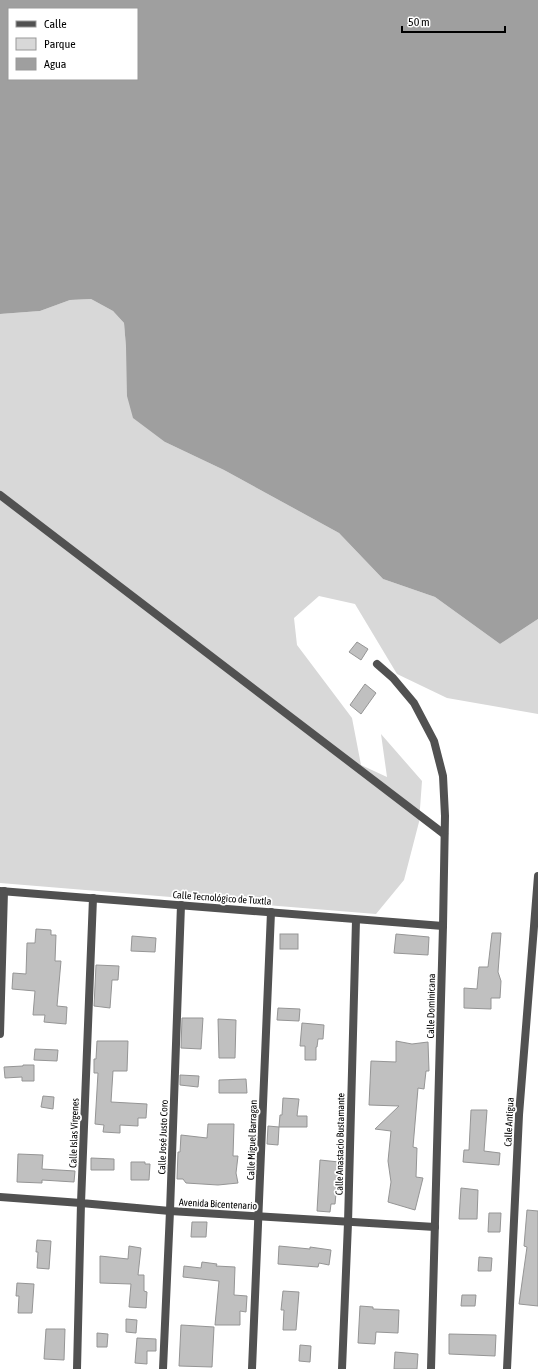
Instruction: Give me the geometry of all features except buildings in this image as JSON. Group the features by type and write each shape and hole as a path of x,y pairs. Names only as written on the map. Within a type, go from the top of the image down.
{"street":[{"path":"0,495 444,834"},
{"name":"Calle Dominicana","path":"377,664 393,678 414,703 434,740 443,776 445,816 443,926 431,1369"},
{"name":"Calle Antigua","path":"507,1369 519,1115 535,939 538,876"},
{"path":"0,1034 2,891"},
{"name":"Calle Tecnológico de Tuxtla","path":"2,891 443,926"},
{"name":"Calle Islas Vírgenes","path":"77,1369 81,1203 93,898"},
{"name":"Calle José Justo Coro","path":"162,1369 170,1211 181,905"},
{"name":"Calle Miguel Barragan","path":"252,1369 271,912"},
{"name":"Calle Anastacio Bustamante","path":"342,1369 348,1223 356,920"},
{"name":"Avenida Bicentenario","path":"0,1197 170,1211 348,1223 435,1227"}],"green space":[{"path":"91,299 113,311 124,323 126,347 165,442 224,470 339,533 383,579 435,597 500,644 538,619 538,714 447,698 397,674 355,604 319,596 294,618 297,645 352,718 361,765 387,777 381,734 422,781 419,822 404,880 376,914 0,883 0,314 40,311 70,300"}],"water":[{"path":"0,0 538,0 538,619 500,644 435,597 383,579 339,533 224,470 165,442 133,418 127,396 124,323 113,311 91,299 70,300 40,311 0,314"}]}
